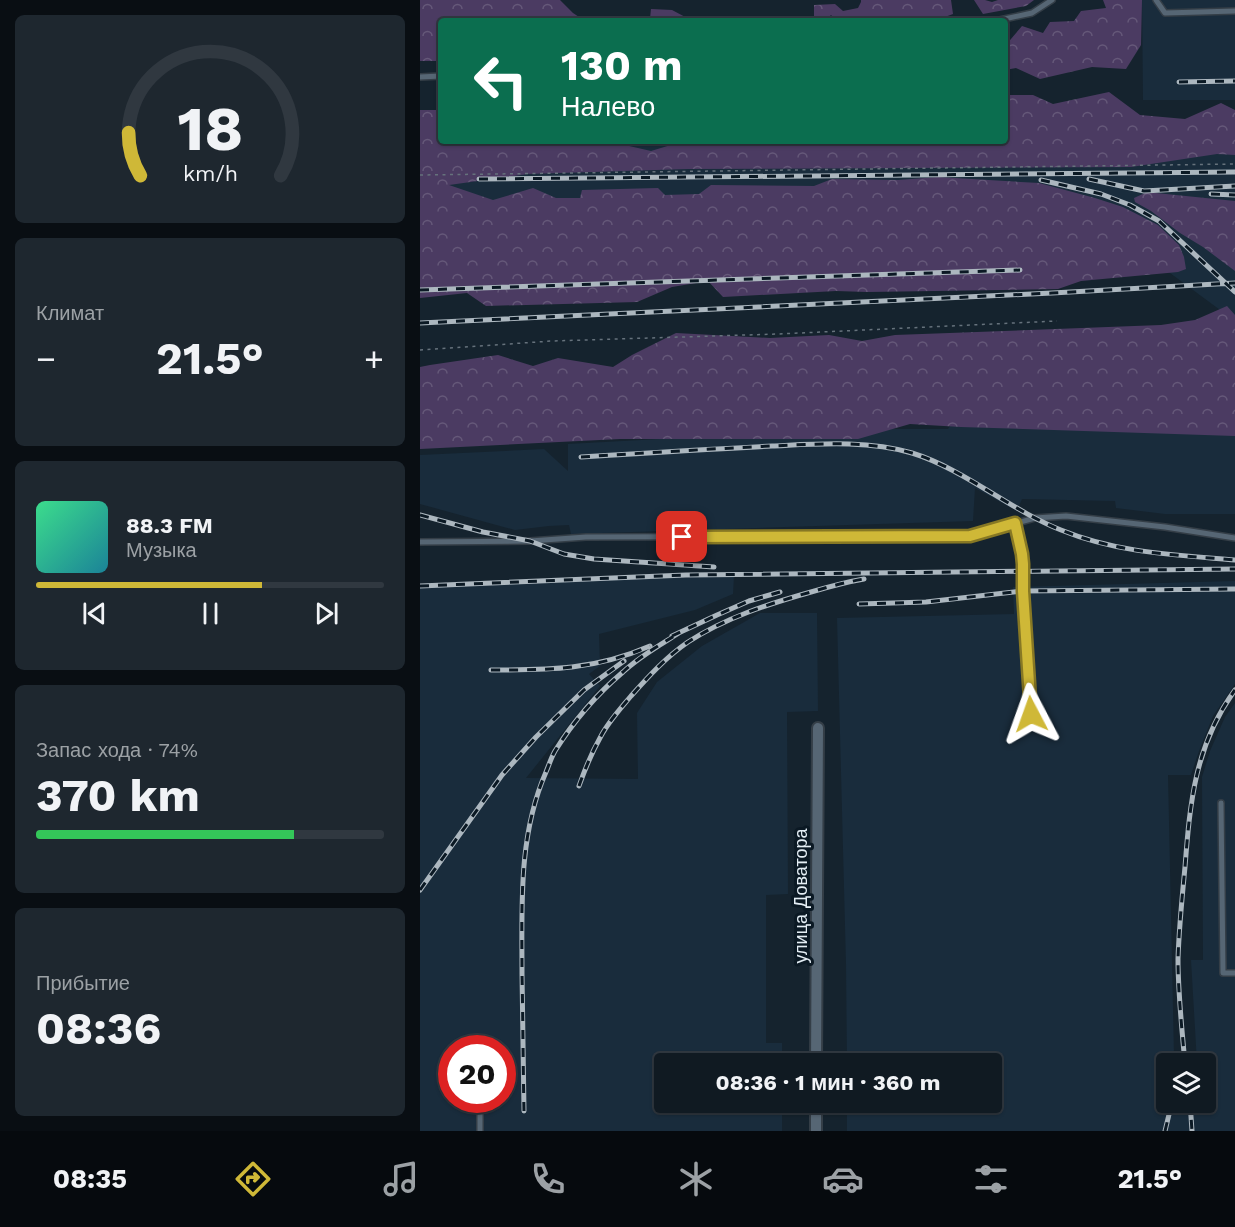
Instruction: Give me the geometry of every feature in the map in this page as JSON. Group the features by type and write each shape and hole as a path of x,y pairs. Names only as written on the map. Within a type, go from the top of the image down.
{"street":[{"name":"улица Доватора","path":"816,1053 818,728"},
{"path":"816,1113 816,1131"}],"lane":[{"path":"1008,18 1032,13 1052,0"},
{"path":"1156,0 1165,13 1235,11"},
{"path":"420,77 438,76"},
{"path":"420,542 530,541 598,537 970,536 1035,518 1066,516 1165,527 1235,538"},
{"path":"1015,523 1023,564 1031,714"},
{"path":"1221,803 1223,973 1235,973"},
{"path":"480,1113 480,1131"}],"path":[{"path":"420,175 1235,164"},
{"path":"420,350 552,341 778,334 1057,321"}],"shaded area":[{"path":"1142,0 1235,0 1235,100 1143,100"},
{"path":"1235,137 1235,321 1086,211 420,203 440,144 1008,144 1008,141"},
{"path":"950,426 1235,432 1235,514 1165,514 1116,508 1115,501 1022,499 1017,511 975,488 973,521 571,534 569,525 515,530 420,504 420,455 544,449 568,471 568,444 843,429 948,429"},
{"path":"734,576 733,594 695,610 599,634 600,666 589,674 600,686 526,778 638,779 637,713 657,682 702,646 760,613 817,613 818,711 787,712 788,894 766,895 766,1043 782,1043 782,1053 654,1053 654,1113 782,1113 782,1131 420,1131 420,585"},
{"path":"1235,581 1235,684 1213,716 1191,775 1168,775 1174,1053 1156,1053 1156,1113 1216,1113 1216,1053 1196,1053 1191,960 1203,960 1202,777 1210,751 1225,717 1235,703 1235,1131 847,1131 847,1113 1002,1113 1002,1053 847,1053 837,618 1014,614 1013,587"}],"green space":[{"path":"420,0 560,0 580,18 438,18 438,61 420,61"},
{"path":"861,0 951,0 953,14 942,18 834,18 831,15 828,18 814,18 814,5 835,4 843,11 858,8"},
{"path":"974,0 992,2 1034,0 1026,6 983,14"},
{"path":"1103,0 1142,0 1141,45 1126,69 1092,67 1040,79 1016,68 1008,69 1008,42 1022,26 1043,33 1050,22 1074,21 1081,11 1106,8"},
{"path":"651,9 672,10 687,18 650,18"},
{"path":"1109,92 1140,115 1185,119 1221,103 1235,110 1235,155 1217,154 1131,167 688,169 528,174 449,185 493,200 533,188 556,198 580,198 582,190 658,188 665,195 699,194 711,185 814,186 832,179 898,180 938,177 1039,183 1123,207 1158,225 1179,245 1186,269 1178,272 1081,281 1058,289 836,291 723,297 708,281 672,287 637,302 486,306 467,293 420,298 420,110 438,110 438,144 620,144 651,151 674,144 1008,144 1008,95 1033,95 1053,104"},
{"path":"1145,193 1235,201 1235,271 1135,202 1134,198"},
{"path":"1227,306 1235,315 1235,436 910,424 858,439 620,439 420,449 420,367 430,365 498,355 533,366 558,358 613,367 676,333 770,338 829,335 862,341 895,335 1161,325 1195,320"}],"railway":[{"path":"1179,82 1235,81"},
{"path":"479,179 1235,172"},
{"path":"1089,179 1144,191 1235,186"},
{"path":"1041,180 1101,194 1130,205 1159,221 1235,292"},
{"path":"1211,194 1235,195"},
{"path":"420,290 1020,270"},
{"path":"420,323 1235,283"},
{"path":"581,457 824,444 877,446 912,453 931,460 969,479 1042,522 1082,538 1147,552 1235,560"},
{"path":"420,515 483,532 530,541 564,554 594,559 714,567"},
{"path":"420,586 686,575 1235,569"},
{"path":"579,786 595,748 611,720 651,675 688,642 747,612 817,590 864,579"},
{"path":"859,604 926,602 1023,591 1235,589"},
{"path":"672,636 749,601 780,592"},
{"path":"524,1111 522,897 526,846 537,796 555,751 586,709 630,666 679,633"},
{"path":"491,670 572,667 610,660 650,646"},
{"path":"420,890 502,775 536,737 584,690 624,661"},
{"path":"1184,1053 1178,959 1192,797 1211,732 1235,690"},
{"path":"1165,1131 1169,1113"},
{"path":"1191,1113 1192,1131"}],"route":[{"path":"682,537 970,536 1015,523 1023,564 1031,714"}]}
